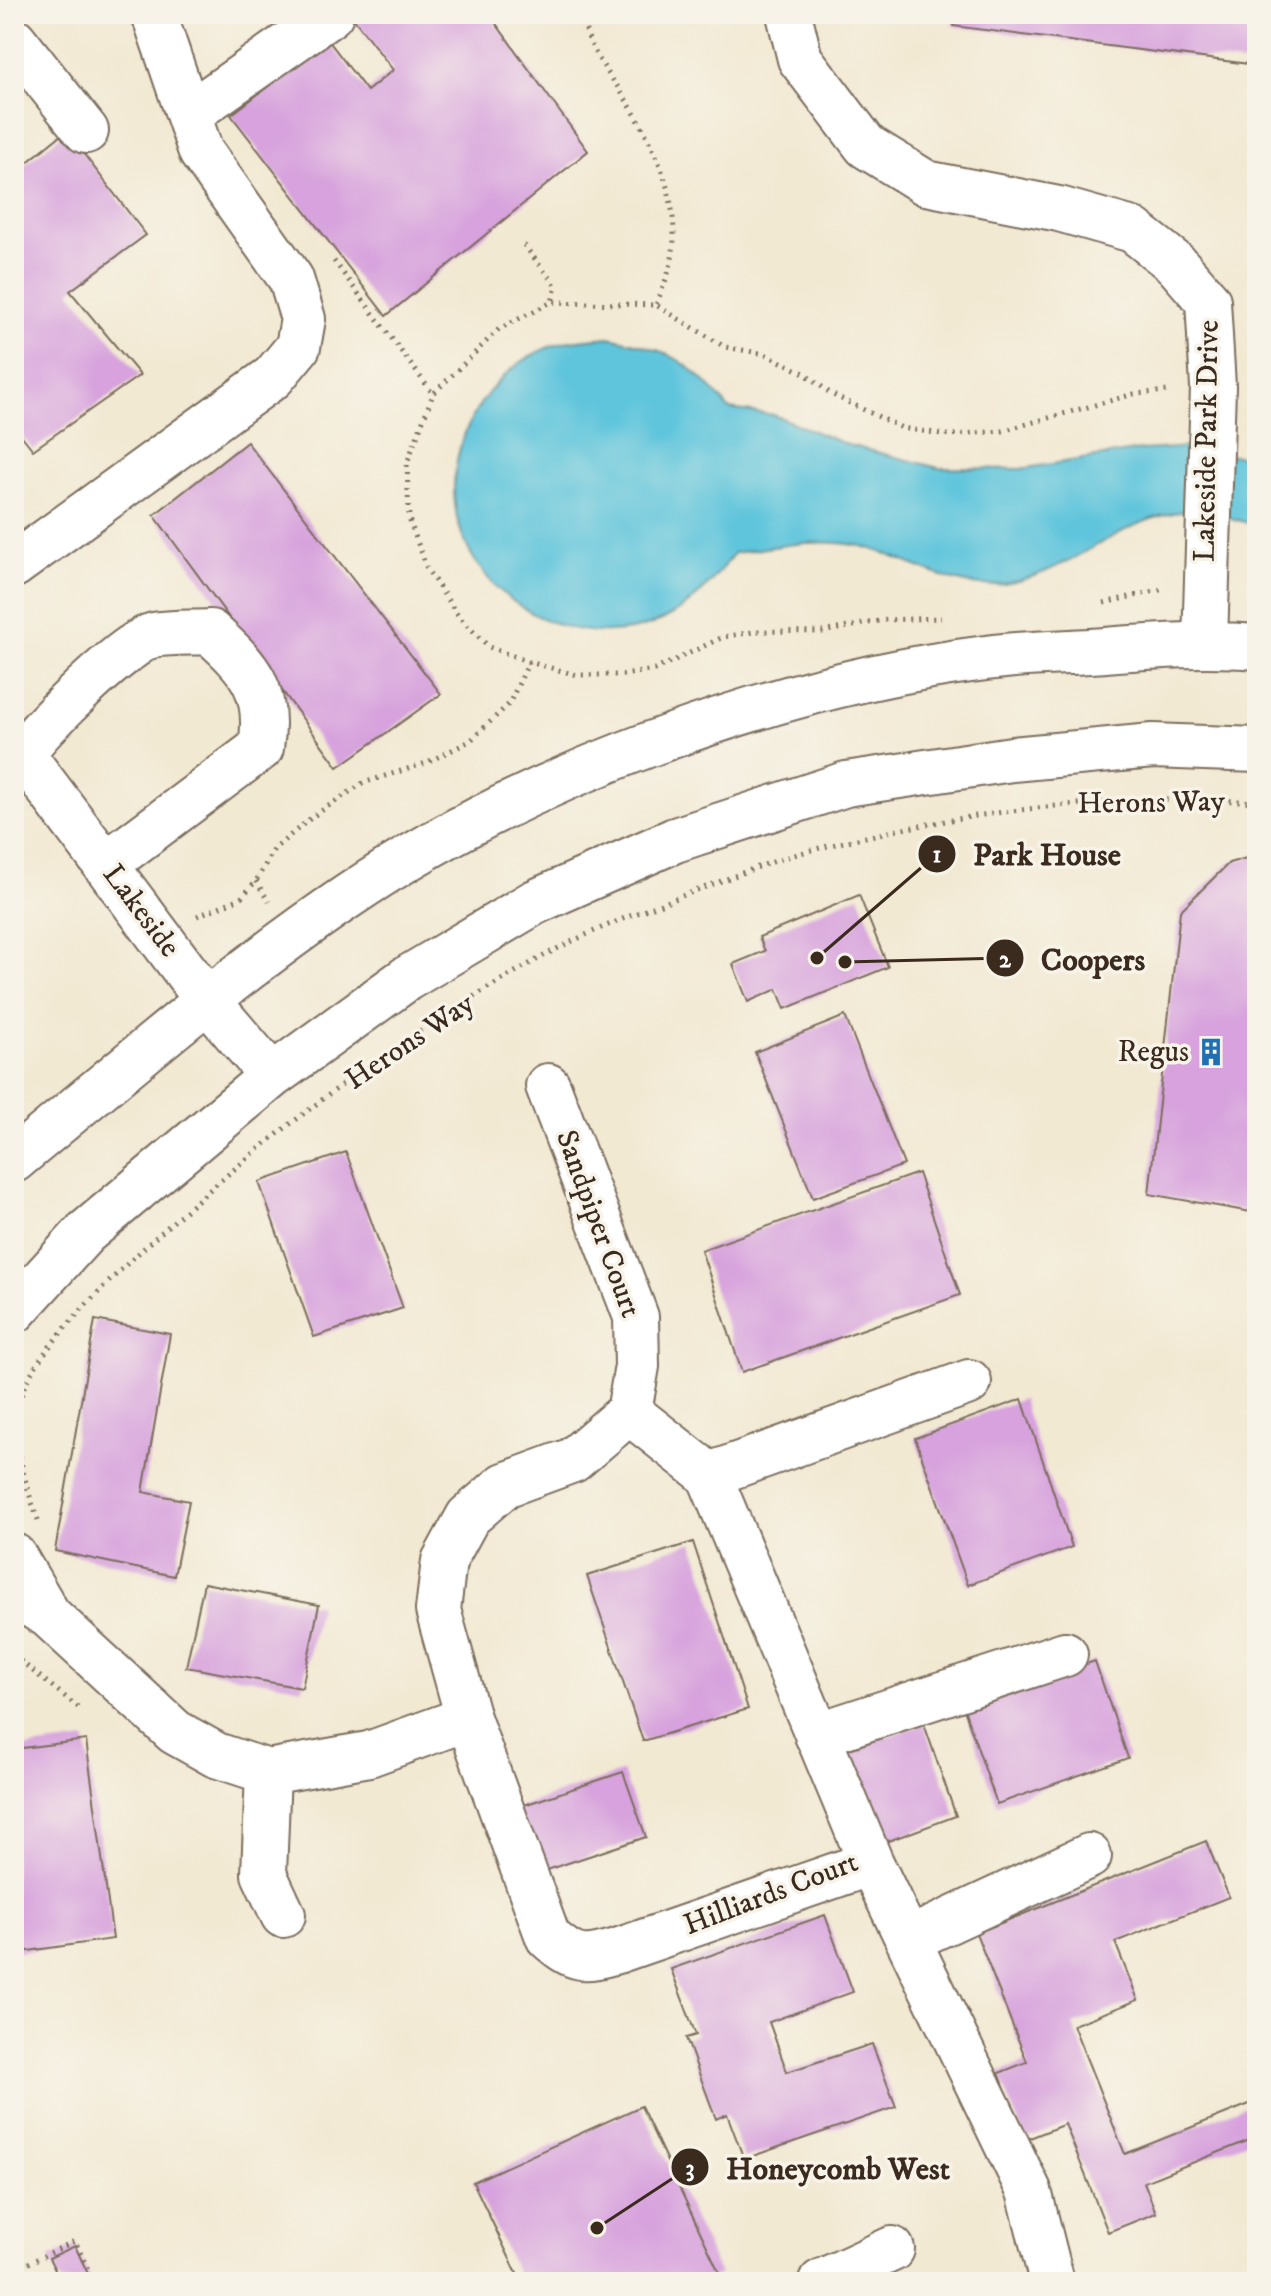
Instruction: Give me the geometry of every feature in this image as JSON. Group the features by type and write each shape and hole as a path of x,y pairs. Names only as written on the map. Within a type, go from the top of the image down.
{"street":[{"path":"14,565 273,377 298,347 303,319 291,279 201,152 154,14"},
{"path":"190,113 331,14"},
{"name":"Lakeside Park Drive","path":"789,14 800,59 866,146 926,183 1059,209 1133,230 1176,264 1208,301 1213,390 1205,562 1205,643"},
{"path":"14,40 86,131"},
{"path":"18,749 89,682 151,635 210,632 242,661 265,708 261,748 105,865"},
{"path":"14,1160 207,1000 348,896 514,799 704,726 836,685 986,658 1205,643 1257,647"},
{"name":"Herons Way","path":"14,1311 85,1233 272,1076 406,979 535,902 689,835 846,784 1012,759 1153,746 1257,750"},
{"name":"Lakeside","path":"18,749 207,1000 272,1076"},
{"name":"Sandpiper Court","path":"548,1086 636,1317 637,1366 629,1412"},
{"path":"709,1475 969,1382"},
{"name":"Hilliards Court","path":"629,1412 709,1475 871,1863 589,1959 568,1955 548,1937 468,1718 438,1610 444,1561 468,1517 505,1485 573,1460 629,1412"},
{"path":"29,1544 32,1605 175,1732 216,1755 268,1772 369,1754 468,1718"},
{"path":"817,1735 1065,1654"},
{"path":"268,1772 264,1874 283,1915"},
{"path":"908,1940 1089,1856"},
{"path":"871,1863 1029,2191 1049,2267"},
{"path":"821,2282 892,2249"}],"path":[{"path":"584,14 583,26 603,65 634,111 671,194 673,253 656,305"},
{"path":"524,245 556,286 552,302"},
{"path":"331,257 433,394"},
{"path":"529,662 489,647 459,617 427,569 409,519 407,463 433,394 499,329 552,302 656,305 725,347 765,354 804,373 831,394 902,428 948,435 1002,431 1134,394 1213,390"},
{"name":"Herons Way","path":"29,1544 21,1464 19,1410 22,1391 40,1362 95,1294 283,1129 396,1048 542,957 634,914 814,849 974,815 1072,803 1257,802"},
{"path":"14,2270 75,2241 94,2282"}],"water":[{"path":"609,337 648,347 677,360 702,379 729,409 774,415 848,445 939,468 1020,469 1141,450 1193,447 1257,460 1257,526 1203,512 1186,511 1161,516 1113,536 1044,572 1020,581 994,585 960,582 877,551 845,543 765,548 734,553 694,598 664,619 635,629 606,632 576,629 547,620 520,606 497,587 477,564 463,537 455,508 455,477 460,448 471,420 487,394 508,372 533,355 561,343"}],"building":[{"path":"358,14 489,14 588,151 386,316 231,115 328,40 367,91 393,70 353,18"},
{"path":"955,14 1257,14 1257,65 953,26"},
{"path":"66,131 146,235 70,291 140,375 33,450 14,426 14,173"},
{"path":"247,442 441,694 338,767 154,515"},
{"name":"Regus","path":"1257,855 1257,1213 1149,1194 1180,911 1229,863"},
{"path":"859,895 888,967 785,1009 777,989 748,1002 733,964 765,951 759,937"},
{"path":"845,1016 904,1165 813,1198 755,1052"},
{"path":"346,1152 403,1308 314,1337 259,1182"},
{"path":"918,1173 960,1295 742,1372 701,1250"},
{"path":"95,1320 170,1334 143,1492 189,1501 174,1576 55,1551"},
{"path":"1022,1399 1072,1547 968,1585 915,1438"},
{"path":"693,1542 748,1709 643,1741 587,1576"},
{"path":"204,1583 319,1605 302,1688 186,1667"},
{"path":"1095,1661 1128,1758 997,1804 963,1706"},
{"path":"924,1724 956,1816 872,1847 837,1753"},
{"path":"86,1740 113,1939 14,1953 14,1749"},
{"path":"623,1772 646,1837 532,1875 509,1810"},
{"path":"1206,1841 1229,1897 1115,1942 1138,2000 1073,2025 1125,2154 1257,2101 1257,2137 1144,2182 1156,2213 1108,2232 1065,2124 1025,2140 999,2073 1027,2062 976,1933"},
{"path":"825,1915 853,1992 769,2022 787,2072 872,2044 896,2107 744,2159 727,2114 716,2119 686,2038 696,2035 671,1969"},
{"path":"641,2106 720,2274 702,2282 521,2282 473,2182"},
{"path":"75,2246 89,2276 76,2282 61,2282 49,2258"}],"place":[{"name":"Park House","path":"817,958"},
{"name":"Coopers","path":"845,962"},
{"name":"Regus","path":"1211,1052"},
{"name":"Honeycomb West","path":"597,2228"}]}
